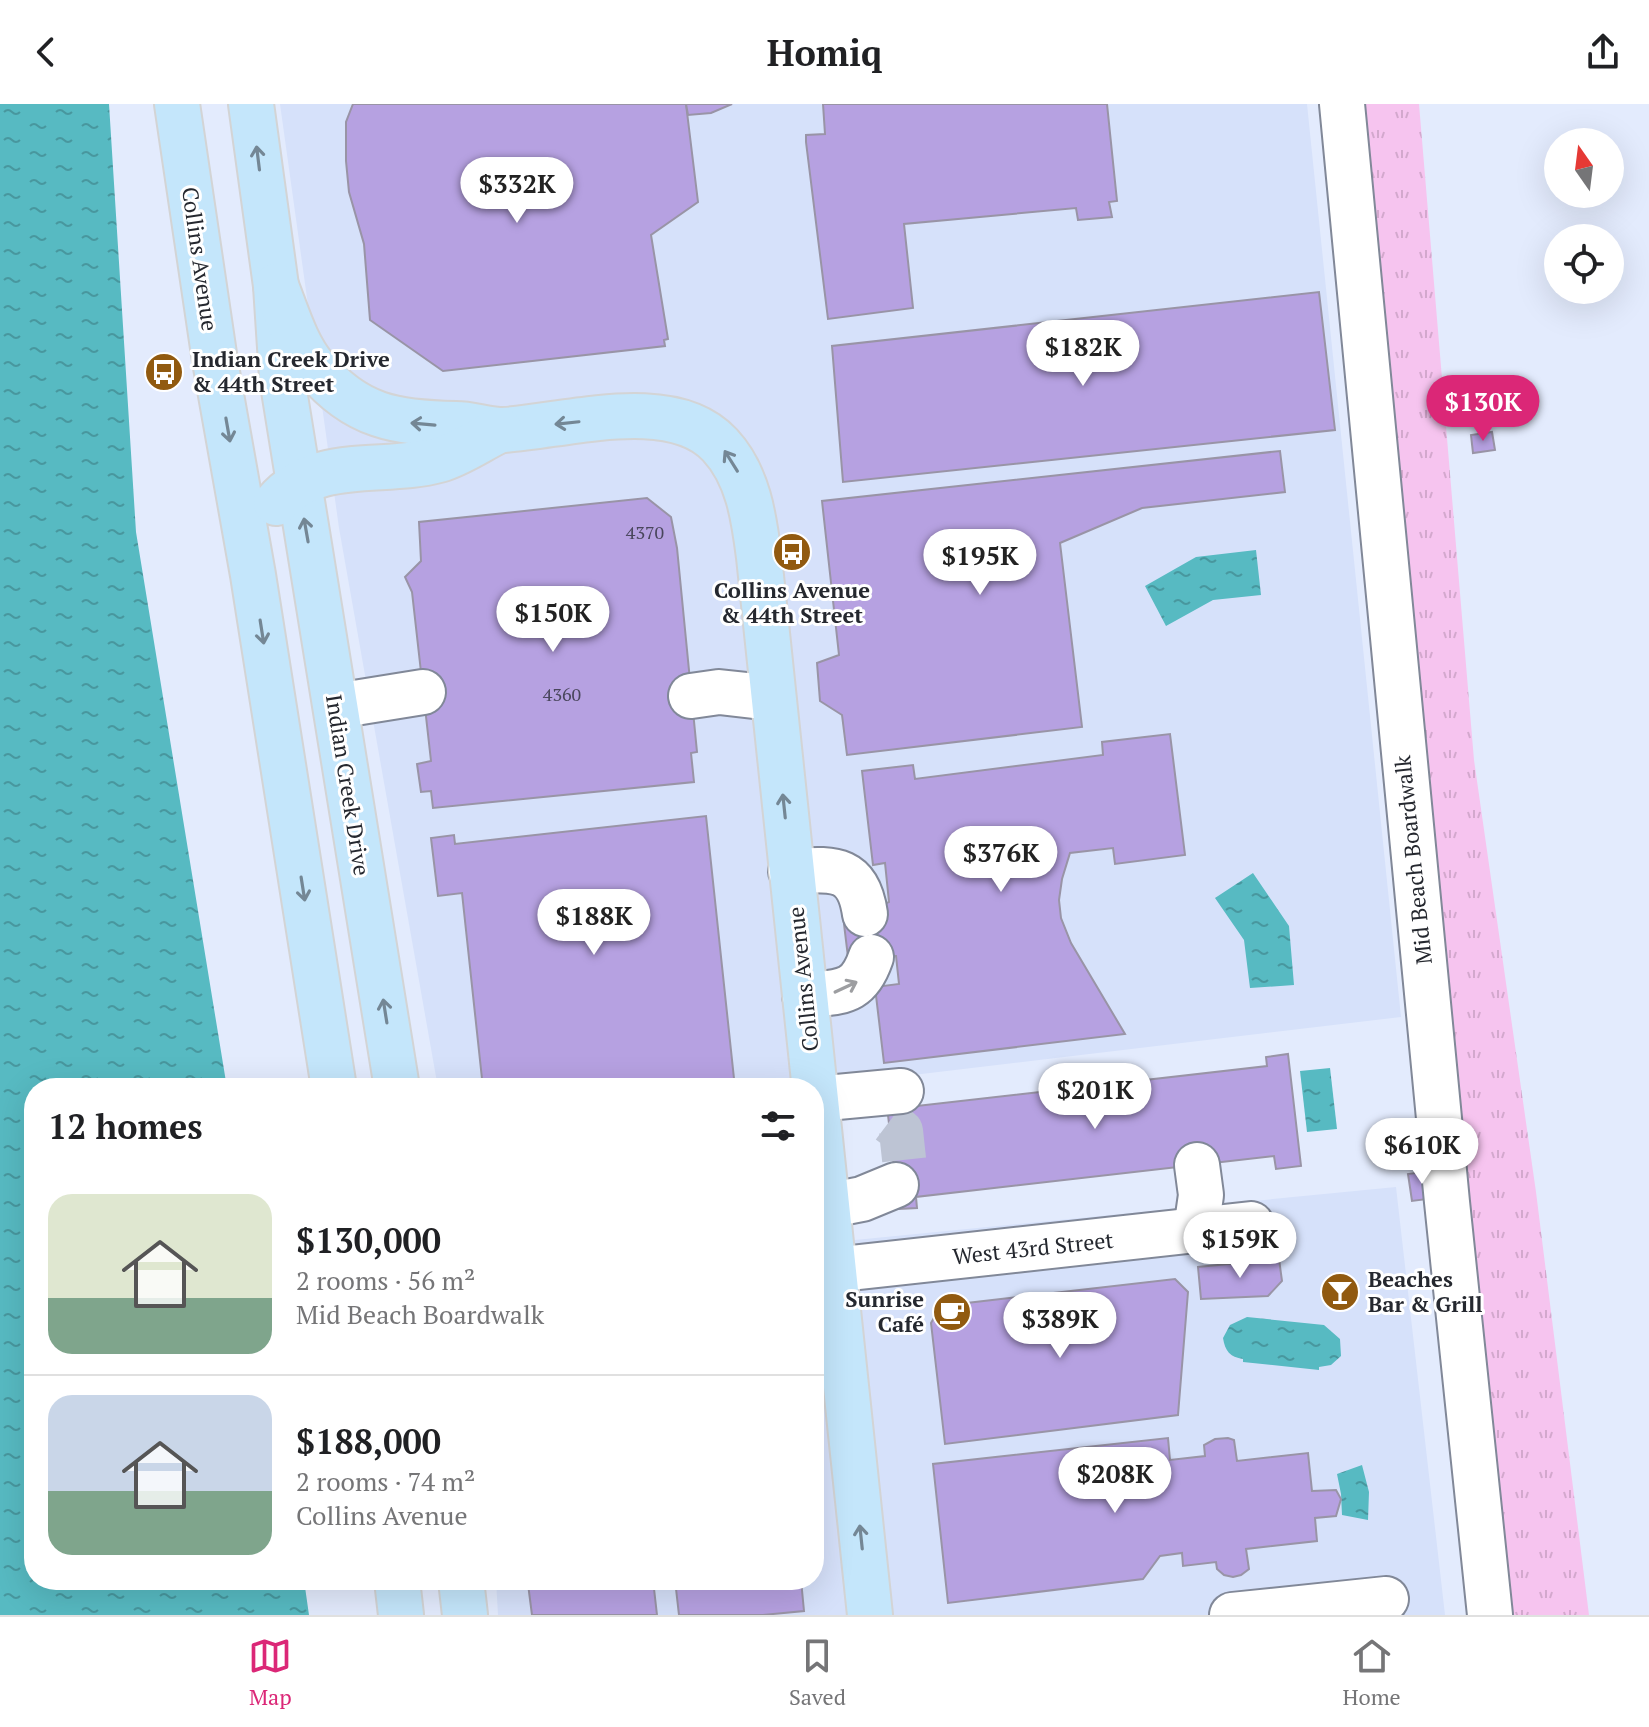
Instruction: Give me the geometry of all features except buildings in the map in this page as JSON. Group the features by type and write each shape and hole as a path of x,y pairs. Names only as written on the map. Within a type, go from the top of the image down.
{"main road":[{"name":"Collins Avenue","path":"177,104 215,361 249,555"},
{"path":"251,104 276,286 282,378 298,483"},
{"path":"276,286 313,367 355,404 401,421 500,430"},
{"name":"Collins Avenue","path":"500,430 652,415 685,423 717,441 734,464 753,512 756,534 813,1078"},
{"path":"332,1078 249,555 271,510 298,483 324,474 440,460 500,430"},
{"name":"Indian Creek Drive","path":"298,483 395,1078"},
{"name":"Collins Avenue","path":"824,1186 824,1249"},
{"name":"Collins Avenue","path":"824,1278 870,1615"},
{"path":"462,1590 465,1615"}],"street":[{"name":"Mid Beach Boardwalk","path":"1342,104 1447,1202 1490,1615"},
{"path":"336,706 423,692"},
{"path":"692,706 728,713 773,698"},
{"path":"791,871 830,869 844,873 863,897 865,914"},
{"path":"805,996 844,991 864,977 871,957"},
{"path":"824,1104 895,1106"},
{"path":"1190,1166 1201,1195 1196,1230"},
{"path":"826,1206 862,1199 896,1185"},
{"name":"West 43rd Street","path":"824,1271 1251,1224"},
{"path":"1232,1615 1386,1599"}],"shaded area":[{"path":"280,104 1307,104 1401,1017 824,1086 824,1078 436,1078 339,528"},
{"path":"1396,1187 1445,1615 498,1615 497,1590 824,1590 824,1243"}],"green space":[{"path":"1331,104 1419,104 1474,760 1536,1192 1589,1615 1504,1615"}],"water":[{"path":"0,104 109,104 136,532 225,1078 24,1078 24,1590 305,1590 309,1615 0,1615"},
{"path":"1256,550 1261,595 1213,600 1166,626 1145,586 1196,557"},
{"path":"1253,873 1289,926 1294,985 1250,988 1244,940 1215,898"},
{"path":"1330,1068 1337,1129 1307,1132 1300,1071"},
{"path":"1247,1317 1324,1325 1340,1339 1341,1356 1331,1365 1319,1367 1319,1370 1243,1362 1243,1359 1229,1353 1223,1338 1230,1325"},
{"path":"1362,1465 1369,1492 1368,1520 1342,1515 1337,1474"}],"tunnel":[{"path":"889,1122 901,1131 906,1177 896,1185"}],"place":[{"name":"Indian Creek Drive & 44th Street","path":"164,372"},
{"name":"Collins Avenue & 44th Street","path":"792,552"},
{"name":"Beaches Bar & Grill","path":"1340,1292"},
{"name":"Sunrise Café","path":"952,1312"}]}
